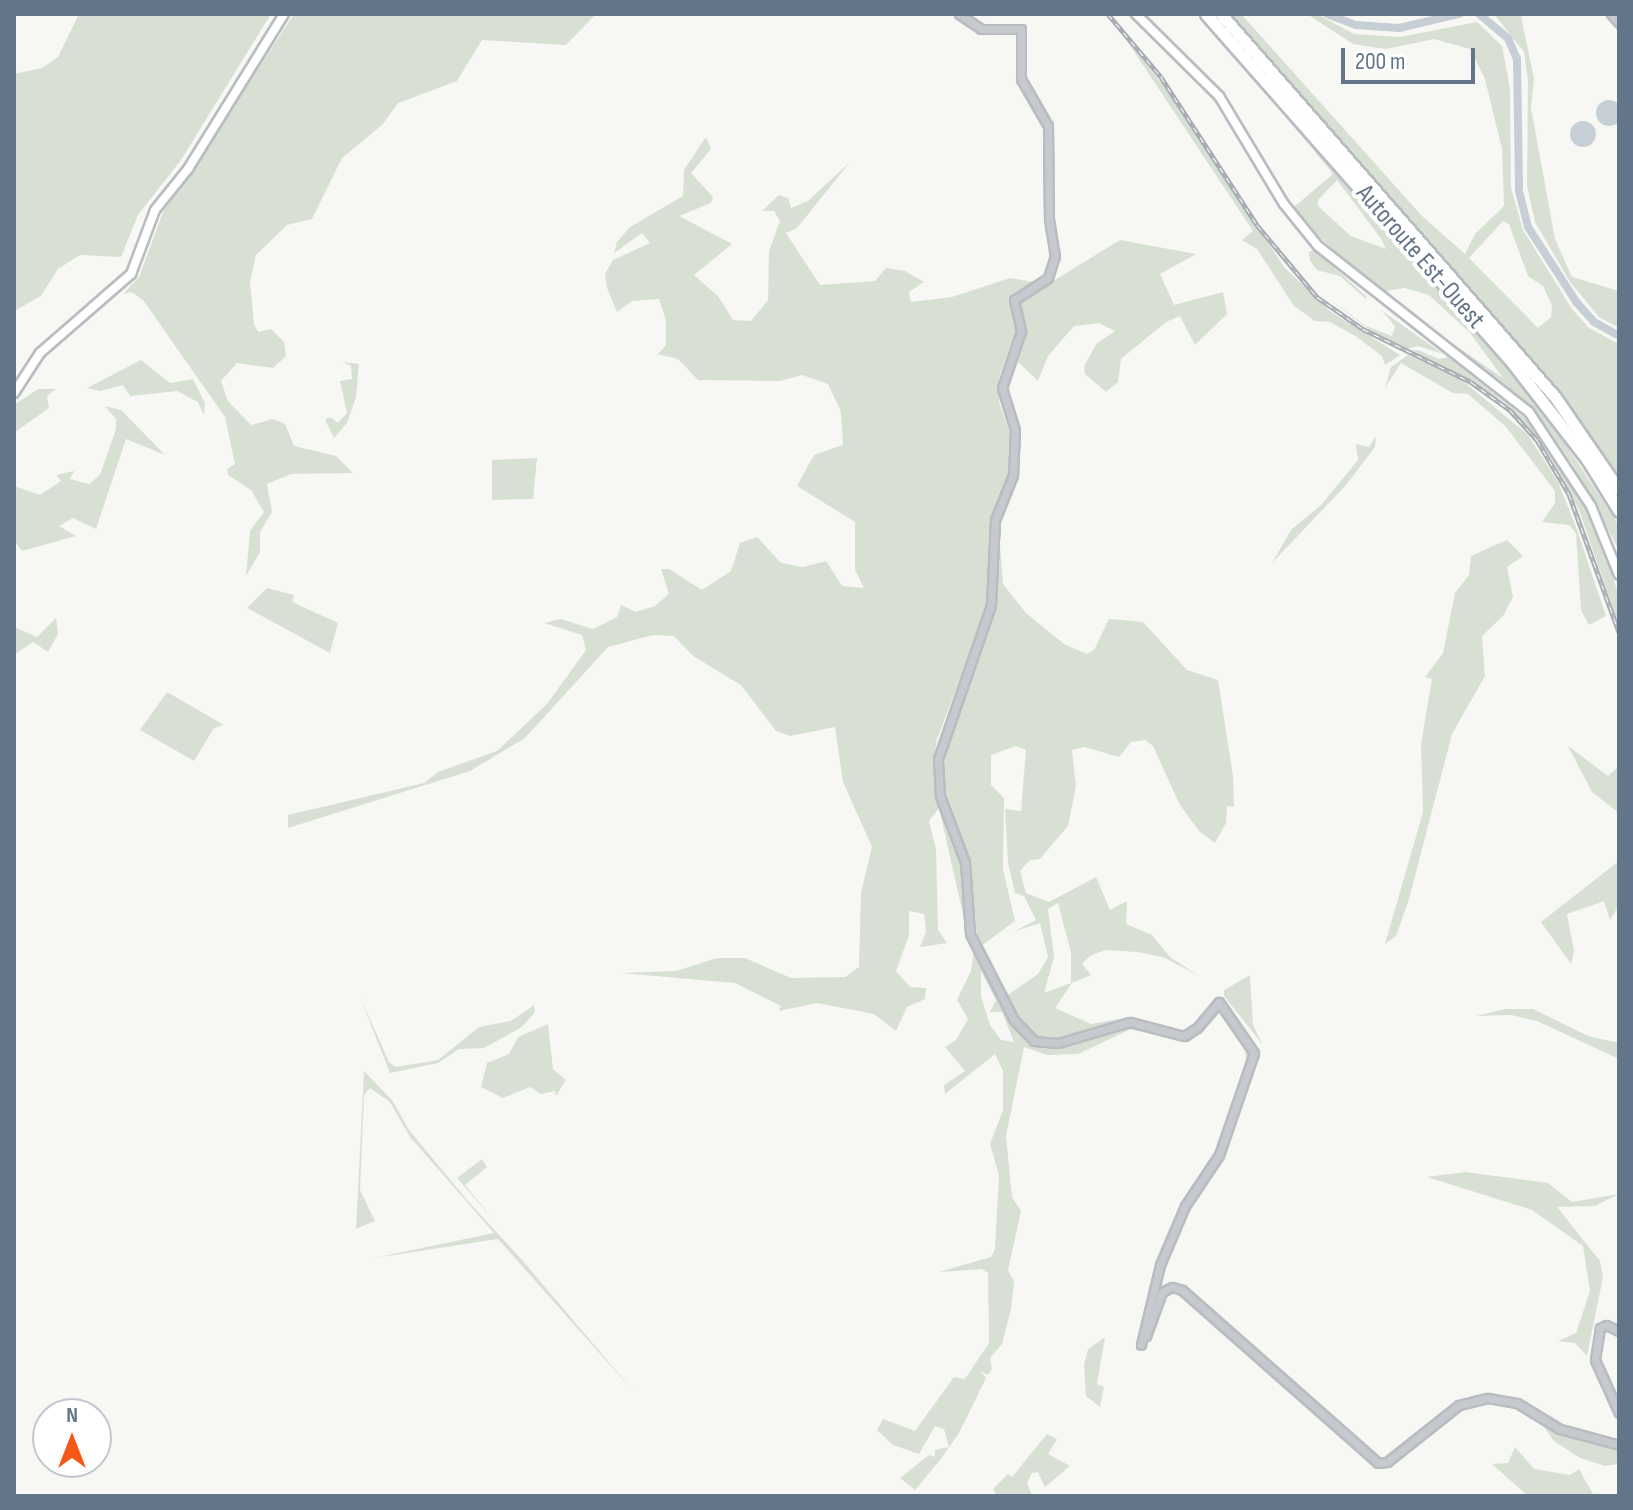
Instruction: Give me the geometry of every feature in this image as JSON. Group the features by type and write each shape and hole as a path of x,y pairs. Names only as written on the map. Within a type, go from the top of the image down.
{"highway":[{"name":"Autoroute Est-Ouest","path":"1206,14 1514,365 1587,459 1619,511"},
{"name":"Autoroute Est-Ouest","path":"1221,14 1555,397 1619,490"}],"main road":[{"path":"14,393 40,353 131,274 155,210 188,169 284,14"},
{"path":"1136,14 1219,96 1284,204 1318,246 1529,412 1591,506 1619,575"}],"street":[{"path":"959,14 981,29 1021,29 1021,79 1048,126 1049,219 1055,256 1048,278 1014,300 1021,331 1002,388 1015,430 1013,475 995,520 991,605 938,759 940,796 965,862 970,934 1014,1020 1034,1041 1058,1043 1130,1022 1184,1036 1197,1028 1219,1002 1254,1053 1219,1155 1185,1206 1160,1265 1141,1345 1160,1296 1170,1288 1179,1289 1378,1463 1387,1462 1453,1409 1488,1398 1517,1403 1571,1434 1619,1445"},
{"path":"1611,14 1619,23"},
{"path":"1619,1331 1606,1325 1600,1328 1595,1360 1619,1413"}],"shaded area":[{"path":"79,14 271,14 181,160 138,215 121,257 80,255 58,269 41,296 14,311 14,74 42,68 58,57"},
{"path":"294,14 596,14 566,45 482,40 457,81 398,103 383,124 342,158 312,219 287,225 256,255 250,282 254,324 258,332 271,329 284,342 286,356 273,368 237,363 221,381 228,401 251,425 273,419 285,424 294,446 336,456 353,473 291,474 267,484 272,512 260,532 260,552 246,576 250,531 264,512 251,490 228,475 227,469 235,464 225,417 143,300 131,292 123,294 139,277 163,212"},
{"path":"1231,14 1241,14 1422,216 1465,254 1475,234 1504,206 1502,149 1485,79 1470,49 1434,39 1386,49 1353,44 1307,14 1317,14 1354,34 1400,37 1477,22 1502,46 1510,89 1511,188 1523,230 1572,309 1589,328 1619,344 1619,478 1516,341","holes":["1503,221 1509,224 1528,276 1543,286 1552,306 1551,317 1538,328 1469,258"]},
{"path":"1494,14 1521,16 1534,79 1531,108 1555,239 1572,277 1619,291 1619,328 1599,317 1570,282 1535,222 1527,186 1528,81 1524,52"},
{"path":"1125,38 1167,90 1284,267 1331,312 1400,355 1385,365 1382,356 1354,335 1330,322 1315,321 1294,306 1257,249 1242,240 1253,231"},
{"path":"1609,100 1618,104 1622,113 1618,122 1609,126 1600,122 1596,113 1600,104"},
{"path":"1583,121 1592,125 1596,134 1592,143 1583,147 1574,143 1570,134 1574,125"},
{"path":"1292,124 1535,398 1619,525 1619,550 1572,464 1539,416 1506,385 1405,311 1503,378 1470,333 1429,295 1404,288 1380,292 1303,222 1294,207 1333,174","holes":["1337,180 1386,249 1351,236 1318,206 1318,200"]},
{"path":"706,137 711,149 691,173 713,197 711,203 679,216 732,244 694,275 718,296 733,320 751,321 768,300 769,251 780,221 774,211 762,211 779,195 788,198 791,208 808,201 850,162 797,228 786,233 820,285 875,281 886,268 905,271 924,282 909,292 911,302 952,297 1010,278 1034,282 1011,297 1016,330 999,378 999,402 1012,440 1009,475 991,526 988,605 937,739 933,767 935,793 961,863 968,936 939,808 929,821 936,849 938,930 947,943 920,947 926,932 924,914 909,911 909,935 896,971 910,987 926,988 925,999 907,1007 896,1031 874,1014 817,1003 779,1011 781,1006 735,983 621,973 676,971 717,958 745,958 791,978 845,977 859,967 861,892 872,847 843,782 835,727 790,736 776,731 741,685 693,656 674,636 653,635 608,647 525,738 470,771 288,828 288,815 424,783 438,772 497,751 547,704 586,650 582,635 544,623 561,619 593,629 617,617 621,605 636,612 655,606 669,594 661,569 669,569 702,590 731,571 740,543 757,537 781,563 803,567 826,561 842,586 864,588 855,570 855,522 797,486 814,455 843,445 841,412 828,384 802,375 780,381 698,380 678,359 658,354 666,345 666,320 659,299 632,301 617,312 607,288 605,274 613,260 650,243 642,233 614,253 617,242 630,227 683,196 684,170"},
{"path":"1120,240 1196,254 1160,274 1174,305 1223,292 1227,314 1195,345 1180,316 1166,322 1121,359 1118,382 1106,392 1085,374 1084,366 1097,343 1115,331 1099,323 1074,326 1048,356 1038,381 1018,362 1026,331 1019,302"},
{"path":"1314,250 1366,299 1340,276 1317,270 1310,261 1309,252"},
{"path":"1324,295 1366,326 1392,336 1395,326 1381,310 1443,354 1418,346 1407,349 1375,334"},
{"path":"1418,350 1439,359 1448,357 1532,424 1565,472 1601,539 1619,597 1619,626 1579,510 1546,448 1501,400 1412,351"},
{"path":"1408,355 1463,381 1528,435 1558,482 1606,616 1589,625 1581,610 1576,533 1569,525 1542,522 1555,503 1555,491 1506,427 1468,394 1453,393 1401,363 1385,388 1391,367"},
{"path":"141,360 170,383 193,379 205,403 204,415 198,402 177,391 130,396 123,385 100,391 87,388"},
{"path":"343,362 359,364 356,397 347,423 334,438 325,420 330,417 338,423 347,413 340,381 352,379 351,366"},
{"path":"38,389 56,389 47,396 49,408 15,432 14,447 14,405"},
{"path":"105,406 121,410 165,455 126,439 96,529 73,518 59,526 76,536 22,551 14,540 14,486 40,495 61,481 56,475 74,471 70,479 89,484 100,475 116,429 116,419"},
{"path":"1376,436 1375,447 1346,485 1272,563 1291,530 1321,505 1358,460 1356,444 1369,447"},
{"path":"537,458 533,499 492,500 492,460"},
{"path":"998,521 1003,584 1026,613 1064,644 1087,654 1094,650 1109,619 1143,622 1187,670 1218,680 1233,776 1234,807 1227,806 1226,823 1215,843 1199,831 1180,805 1153,746 1145,740 1131,742 1119,757 1084,747 1072,750 1076,786 1068,826 1040,859 1030,860 1020,871 1026,893 1049,902 1096,877 1110,910 1127,901 1126,924 1152,935 1170,957 1199,976 1163,957 1137,952 1105,950 1090,956 1082,964 1091,975 1072,983 1055,1008 1091,1024 1124,1018 1051,1040 1033,1037 1005,997 1038,974 1048,957 1040,923 1015,931 1036,920 1024,896 1015,893 1008,863 1005,809 1021,811 1026,750 1016,746 991,755 991,785 1004,798 1003,869 1015,921 981,946 971,913 970,862 944,790 946,743 995,605","holes":["1058,903 1071,953 1071,983 1044,993 1054,957 1048,909"]},
{"path":"1507,540 1523,556 1507,567 1513,597 1503,616 1482,636 1485,676 1452,734 1409,899 1396,936 1385,944 1423,812 1421,744 1432,679 1425,677 1443,653 1455,593 1469,575 1471,556"},
{"path":"267,588 294,595 292,602 338,623 330,653 247,608"},
{"path":"56,618 58,634 48,652 33,642 14,655 14,627 37,637"},
{"path":"167,692 224,725 214,728 194,761 140,730"},
{"path":"1568,746 1608,776 1617,768 1619,752 1619,813 1592,792"},
{"path":"1619,861 1619,905 1610,920 1604,901 1567,914 1574,951 1571,964 1541,922"},
{"path":"974,949 1014,1026 1032,1043 1057,1046 1128,1025 1183,1038 1200,1030 1220,1006 1249,1048 1251,1056 1246,1067 1245,1046 1222,1011 1191,1041 1131,1029 1078,1054 1047,1055 1024,1047 1006,1136 1012,1197 1021,1211 1008,1270 1014,1282 1011,1309 1002,1344 990,1358 992,1369 988,1375 980,1371 986,1378 959,1433 940,1460 915,1490 900,1478 929,1455 935,1457 935,1450 949,1447 944,1429 935,1426 919,1454 893,1445 877,1430 883,1419 915,1431 954,1377 965,1379 989,1343 988,1273 982,1269 939,1272 991,1257 995,1249 999,1175 990,1144 1003,1110 1003,1071 995,1054 945,1094 944,1085 965,1071 945,1047 956,1040 968,1019 957,1000 971,971","holes":["981,971 996,1000 990,1012 1002,1012 1014,1042 1001,1040 990,1025 981,996"]},
{"path":"1250,975 1253,1025 1263,1045 1224,996 1224,990"},
{"path":"360,997 389,1062 396,1067 438,1060 479,1027 511,1021 534,1005 535,1012 522,1027 484,1048 459,1049 438,1063 390,1073"},
{"path":"1505,1009 1533,1009 1588,1036 1619,1043 1619,1059 1537,1021 1511,1015 1476,1016"},
{"path":"548,1024 553,1069 566,1080 556,1096 555,1091 541,1094 530,1087 503,1098 481,1087 487,1063 509,1054 518,1037"},
{"path":"364,1071 392,1100 409,1130 467,1200 635,1393 498,1239 374,1258 494,1233 410,1137 390,1102 370,1088 364,1095 360,1190 375,1221 356,1229"},
{"path":"482,1159 487,1167 465,1185 495,1221 457,1178"},
{"path":"1465,1172 1548,1183 1572,1202 1619,1194 1595,1206 1557,1207 1600,1261 1603,1277 1587,1356 1575,1343 1558,1341 1576,1333 1590,1291 1583,1246 1532,1210 1427,1177"},
{"path":"1105,1337 1097,1384 1104,1387 1100,1407 1086,1396 1084,1365 1088,1349"},
{"path":"1542,1424 1579,1441 1619,1450 1619,1464 1605,1466 1580,1458 1554,1441"},
{"path":"1047,1434 1057,1439 1048,1454 1070,1466 1045,1487 1038,1472 1032,1473 1027,1483 1032,1496 997,1496 993,1489 1008,1474 1012,1477"},
{"path":"1515,1447 1534,1469 1570,1475 1579,1469 1594,1496 1528,1496 1492,1464 1508,1463"}],"waterway":[{"path":"1327,14 1356,25 1399,28 1459,14"},
{"path":"1479,14 1508,38 1517,59 1519,191 1528,227 1577,303 1594,322 1619,336"}],"railway":[{"path":"1108,14 1161,77 1257,225 1317,297 1363,329 1471,382 1510,410 1537,440 1569,494 1619,632"}]}
